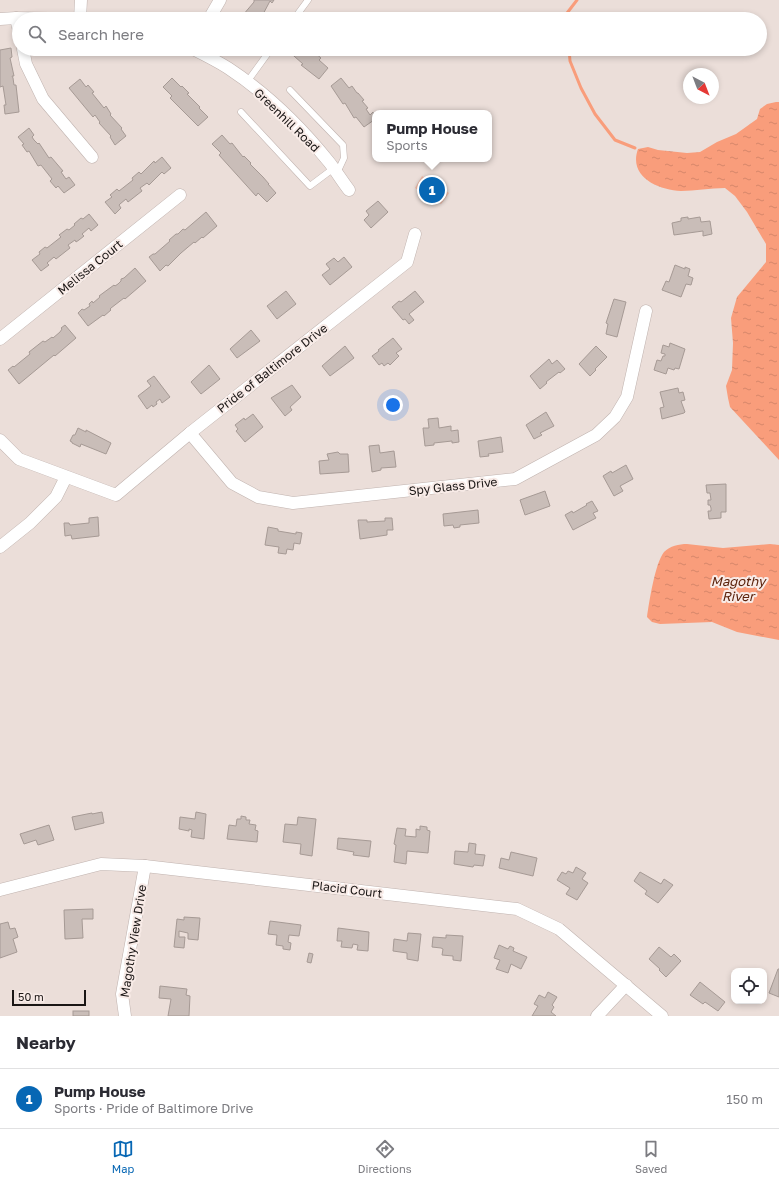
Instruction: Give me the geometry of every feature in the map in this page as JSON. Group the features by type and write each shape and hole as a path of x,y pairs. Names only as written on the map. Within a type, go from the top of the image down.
{"street":[{"path":"81,12 82,0"},
{"path":"213,12 220,0"},
{"path":"0,19 12,18"},
{"path":"24,56 26,64 43,99 92,157"},
{"name":"Greenhill Road","path":"205,56 228,69 260,92 287,116 335,171 349,190"},
{"name":"Melissa Court","path":"0,339 180,195"},
{"name":"Pride of Baltimore Drive","path":"66,477 116,495 190,433 406,262 415,234"},
{"name":"Spy Glass Drive","path":"190,433 232,483 258,497 293,503 515,479 596,435 615,417 628,397 646,311"},
{"path":"0,440 20,459 66,477 56,497 30,523 0,547"},
{"name":"Placid Court","path":"0,890 101,864 145,866 516,909 559,929 662,1016"},
{"name":"Magothy View Drive","path":"125,1016 122,994 145,866"},
{"path":"597,1016 626,985"}],"lane":[{"path":"299,12 308,0"},
{"path":"246,82 266,56"},
{"path":"241,112 310,186 335,171 344,158 343,145 290,90"}],"shaded area":[{"path":"422,176 449,193 441,204 415,188"}],"water":[{"path":"779,102 779,460 730,407 726,386 732,370 733,343 731,318 737,297 766,262 766,244 747,212 735,196 725,188 681,191 663,188 647,180 641,174 637,167 636,159 638,149 648,147 658,150 687,153 700,152 717,142 736,134 757,119 760,109 767,104"},
{"name":"Magothy River","path":"687,544 723,548 770,544 779,545 779,640 737,632 712,622 660,624 652,622 647,617 653,583 661,557 669,548"}],"building":[{"path":"254,0 274,0 272,3 270,1 264,12 246,12"},
{"path":"11,48 12,57 10,58 14,76 12,76 14,85 16,85 19,112 5,114 4,105 6,105 3,86 0,87 0,50"},
{"path":"294,56 319,56 321,58 319,60 328,68 319,79 301,65 303,64"},
{"path":"172,78 189,93 187,94 208,117 198,126 170,98 172,96 163,87"},
{"path":"341,78 349,88 352,86 364,100 362,101 368,108 366,109 370,115 372,113 372,121 364,127 356,117 354,118 345,103 343,104 331,86"},
{"path":"80,79 86,87 88,85 94,92 92,93 104,108 106,106 111,114 110,115 122,128 121,129 126,136 115,145 110,137 111,136 99,123 100,122 95,115 93,117 69,88"},
{"path":"29,128 34,135 32,137 34,140 38,144 39,143 49,158 51,157 63,171 61,172 66,179 69,177 75,185 64,193 58,186 56,188 50,181 52,179 41,165 38,166 29,151 27,152 22,145 24,144 18,137"},
{"path":"222,135 230,144 232,143 243,157 244,156 251,163 250,164 276,193 267,202 258,193 256,196 219,155 221,153 212,144"},
{"path":"162,157 171,168 164,174 162,172 149,185 147,183 140,188 142,191 128,202 126,199 119,205 121,208 115,214 105,202 112,197 110,195 117,189 119,191 133,180 132,178 139,172 141,174 154,161 155,163"},
{"path":"378,201 388,212 371,228 364,220 369,215 366,211"},
{"path":"206,212 217,226 203,238 202,237 195,243 194,242 168,266 166,265 160,271 149,257 155,254 176,234 183,229 185,230"},
{"path":"89,214 98,225 91,231 89,228 82,234 84,236 76,242 75,240 68,245 70,248 56,259 54,257 47,263 49,265 41,271 32,260 40,254 39,252 45,247 47,248 61,237 59,235 67,229 69,230 81,218 83,219"},
{"path":"688,217 688,219 700,217 701,222 710,221 712,234 703,236 703,231 674,235 672,223 681,221 681,218"},
{"path":"344,257 352,267 330,285 322,275 330,269 326,264 334,258 338,262"},
{"path":"675,265 685,269 685,267 690,269 688,276 693,278 691,285 686,284 681,297 662,290 666,281 669,282"},
{"path":"135,268 146,281 125,299 124,298 111,308 111,310 104,316 103,315 88,326 78,313 82,309 84,310 90,306 89,304 92,301 93,303 100,297 99,296 114,285 115,286 118,284 121,279"},
{"path":"286,291 296,304 277,319 267,306"},
{"path":"415,291 424,302 409,314 414,320 409,324 405,319 403,320 392,307"},
{"path":"614,299 626,302 617,337 606,334 608,324 606,323"},
{"path":"65,325 76,338 19,384 8,370 30,354 29,352 43,341 45,342 52,337 53,338"},
{"path":"251,330 260,341 237,358 230,349"},
{"path":"393,338 402,349 396,353 399,356 390,365 388,363 384,366 382,363 379,365 372,356"},
{"path":"670,343 685,349 679,369 675,368 674,370 668,368 666,374 654,370 657,360 661,361 663,356 665,356 665,354 661,353 663,345 669,347"},
{"path":"345,346 354,358 330,376 322,366"},
{"path":"596,346 607,357 590,376 579,364"},
{"path":"549,359 552,364 557,360 565,369 546,382 547,383 540,389 530,376"},
{"path":"209,365 220,379 201,394 191,382"},
{"path":"154,376 170,397 162,403 160,399 156,402 157,404 153,407 152,405 147,409 138,396 151,386 147,381"},
{"path":"292,385 301,397 290,407 292,410 285,416 271,398"},
{"path":"678,388 679,393 683,392 685,400 681,401 685,412 662,419 660,408 664,407 660,392"},
{"path":"546,412 554,426 540,433 542,435 534,439 526,425"},
{"path":"253,414 263,427 245,442 236,431 238,429 235,425 244,418 245,420"},
{"path":"438,418 439,428 451,426 451,431 458,430 459,442 452,443 452,441 434,443 434,445 425,446 423,428 429,428 428,419"},
{"path":"78,428 86,432 86,430 111,443 106,454 81,444 80,447 72,443 70,441"},
{"path":"501,437 503,452 488,454 489,456 480,457 478,441"},
{"path":"379,445 380,453 394,451 396,467 381,468 381,470 372,472 369,446"},
{"path":"338,452 340,454 348,454 349,472 320,474 319,461 329,460 327,454"},
{"path":"626,465 633,479 620,486 623,491 614,496 603,476"},
{"path":"726,484 726,512 721,512 721,518 709,519 708,511 711,511 711,508 710,505 708,505 708,500 711,500 710,493 707,493 706,485"},
{"path":"545,491 550,506 525,515 520,500"},
{"path":"592,501 598,511 593,513 596,518 573,530 565,515 572,511 573,513"},
{"path":"478,510 479,523 460,525 460,527 454,528 453,525 444,526 443,514"},
{"path":"98,517 99,536 72,539 71,535 65,536 64,523 69,523 70,525 89,523 89,518"},
{"path":"385,518 392,518 393,530 387,530 387,535 360,539 358,520 367,520 367,522 385,521"},
{"path":"268,527 278,529 278,531 296,534 296,532 302,533 300,544 294,543 293,550 287,549 286,554 278,553 279,547 265,545"},
{"path":"102,812 104,823 75,830 72,817"},
{"path":"196,812 206,814 204,839 191,837 192,830 189,829 189,831 179,829 180,817 195,819"},
{"path":"241,816 246,817 246,820 250,820 249,824 256,825 255,830 258,831 257,842 227,839 229,825 236,826 237,819 241,819"},
{"path":"298,817 316,819 312,856 300,854 301,844 283,842 285,824 297,825"},
{"path":"49,825 54,840 38,845 36,840 24,844 20,834"},
{"path":"420,826 427,827 427,830 430,831 428,853 407,851 406,864 394,862 396,845 394,844 397,828 406,829 405,836 416,837 416,829 420,830"},
{"path":"338,838 371,841 369,857 353,855 354,852 337,849"},
{"path":"469,843 476,844 475,854 485,855 483,866 474,865 473,867 454,864 455,851 468,852"},
{"path":"511,852 537,858 533,876 499,868 501,858 509,860"},
{"path":"576,867 586,873 582,879 588,883 577,900 566,894 570,888 557,880 562,872 566,874 568,871 573,873"},
{"path":"640,872 661,884 664,879 673,885 658,903 645,894 647,891 634,881"},
{"path":"93,909 93,919 82,919 83,938 65,939 64,910"},
{"path":"184,917 200,918 198,940 188,939 188,933 179,931 179,937 185,937 184,948 174,947 177,919 184,920"},
{"path":"270,921 301,925 299,936 289,935 288,942 291,943 290,950 283,949 283,946 276,945 277,935 268,934"},
{"path":"8,922 10,929 15,928 18,937 13,939 17,952 0,958 0,924"},
{"path":"338,928 369,932 368,951 357,950 358,945 353,944 352,948 341,947 342,941 337,941"},
{"path":"408,933 421,934 418,961 407,959 407,953 393,951 394,939 407,941"},
{"path":"446,935 463,936 461,961 453,960 453,956 442,955 443,949 441,948 432,947 433,937 446,938"},
{"path":"499,945 508,949 510,946 514,948 513,951 527,957 521,969 511,964 508,973 496,969 500,960 494,958"},
{"path":"659,947 671,957 674,954 681,961 666,977 649,959"},
{"path":"309,953 313,954 311,963 307,962"},
{"path":"779,969 779,997 769,993"},
{"path":"700,982 725,1002 718,1011 705,1002 703,1004 690,995"},
{"path":"160,986 187,989 186,995 190,996 189,1016 168,1016 171,999 159,998"},
{"path":"548,992 557,997 552,1005 554,1007 551,1012 556,1016 532,1016 538,1006 534,1004 539,995 545,998"},
{"path":"73,1011 89,1011 89,1016 73,1016"}],"waterway":[{"path":"568,12 577,0"},
{"path":"570,56 570,61 581,88 595,114 615,140 635,148"}],"place":[{"name":"Pump House","path":"432,190"}]}
